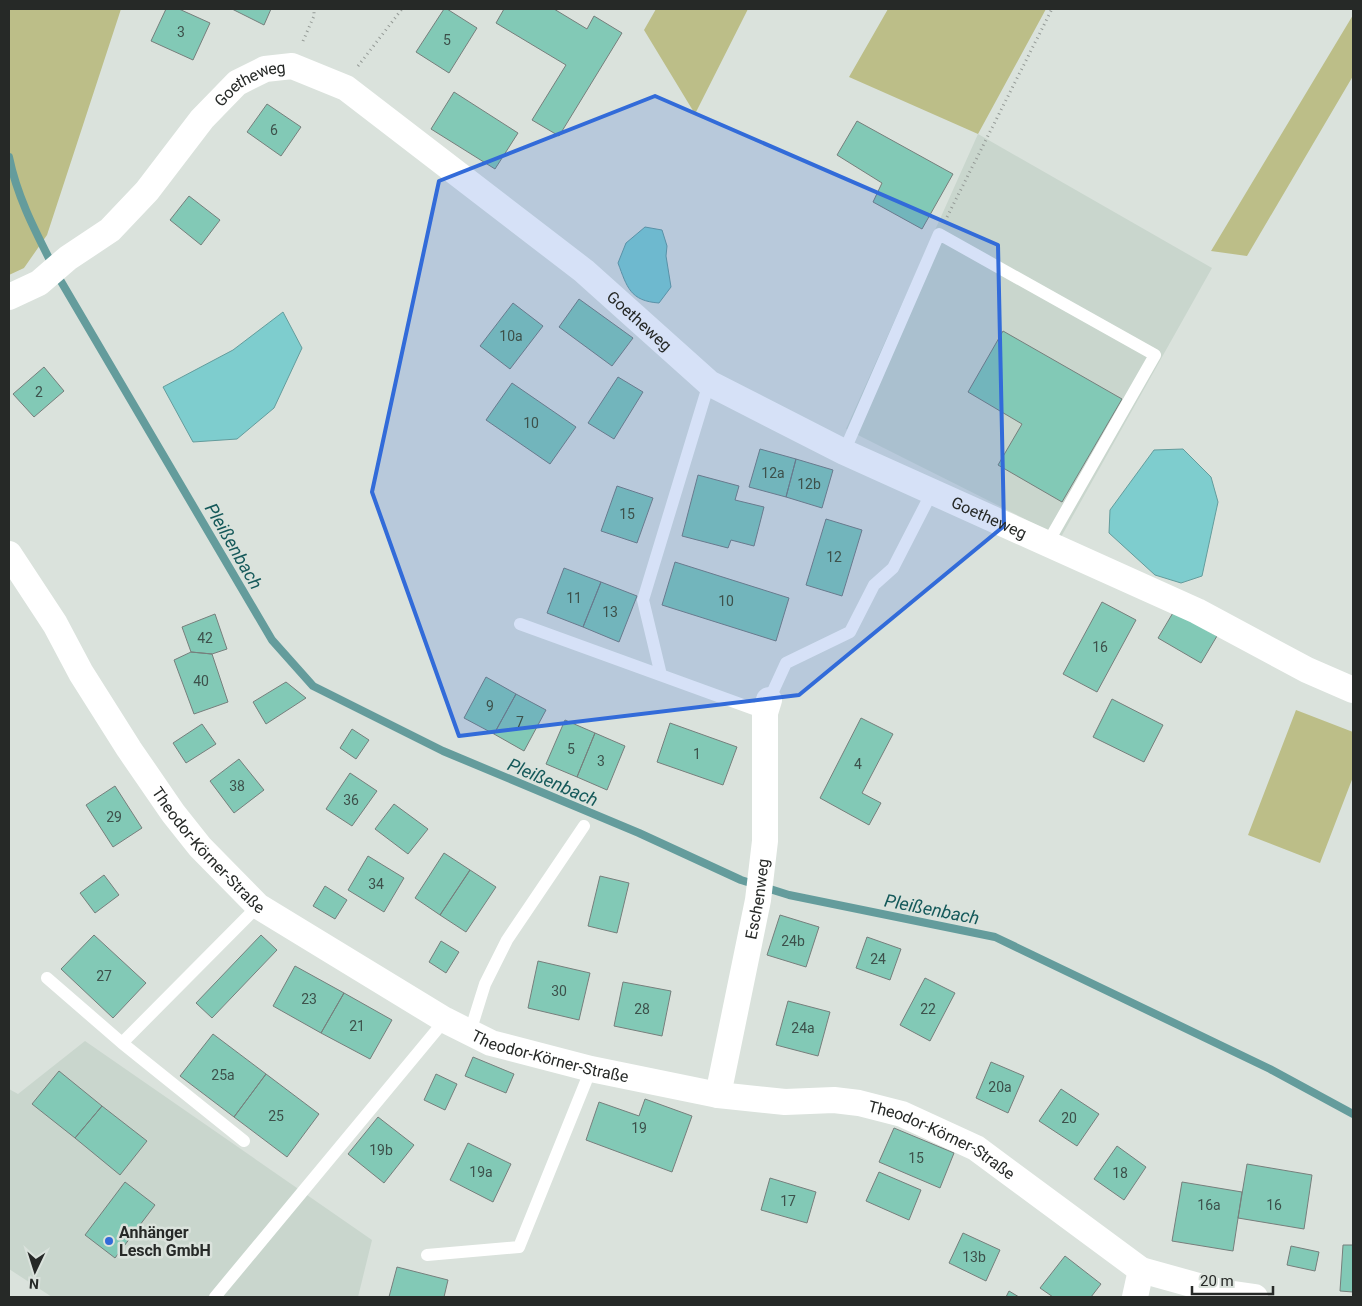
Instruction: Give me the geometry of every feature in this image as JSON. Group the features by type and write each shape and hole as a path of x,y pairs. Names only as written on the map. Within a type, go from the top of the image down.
{"street":[{"name":"Goetheweg","path":"9,297 40,283 68,258 110,230 147,191 202,119 238,84 265,69 292,66 346,88 584,271 709,383 844,452 1197,611 1307,670 1353,690"},
{"name":"Theodor-Körner-Straße","path":"9,554 55,624 81,673 129,749 173,813 200,847 258,906 445,1020 491,1043 592,1069 718,1095 786,1102 834,1100 859,1103 902,1114 976,1148 1141,1270 1220,1292 1255,1297"},
{"name":"Eschenweg","path":"718,1095 758,900 765,841 767,706"},
{"path":"1135,1297 1141,1270"}],"lane":[{"path":"844,452 939,234 1155,355 1046,544"},
{"path":"661,675 642,600 709,383"},
{"path":"520,624 661,675 767,706 786,663 850,632 874,585 893,568 932,492"},
{"path":"470,1032 485,984 508,940 584,826"},
{"path":"122,1043 258,906"},
{"path":"47,978 122,1043 244,1141"},
{"path":"216,1297 445,1020"},
{"path":"427,1256 519,1248 592,1069"}],"path":[{"path":"292,66 314,16 314,9"},
{"path":"346,88 362,61 402,9"},
{"path":"939,234 1052,9"}],"highlighted area":[{"path":"655,96 998,245 1004,526 799,695 459,736 372,492 439,181"}],"shaded area":[{"path":"978,134 1212,268 1061,537 846,429"},
{"path":"85,1041 372,1240 358,1297 52,1297 9,1269 9,1089 18,1094"}],"green space":[{"path":"9,9 121,9 47,235 24,268 9,275"},
{"path":"656,9 748,9 695,114 644,30"},
{"path":"888,9 1046,9 978,134 849,77"},
{"path":"1353,15 1353,76 1247,256 1211,251"},
{"path":"1296,710 1353,732 1353,777 1320,863 1248,835"}],"water":[{"path":"645,227 662,230 667,246 666,256 671,287 659,303 649,302 636,296 627,286 618,263 626,243"},
{"path":"283,312 302,348 274,408 237,439 193,442 163,387 233,350"},
{"path":"1183,449 1211,477 1218,502 1202,576 1181,583 1155,575 1109,533 1110,510 1154,450"}],"building":[{"path":"166,9 179,9 210,23 193,60 151,41"},
{"path":"232,9 271,9 264,25"},
{"path":"444,9 477,28 449,73 416,52"},
{"path":"504,9 554,9 587,29 594,16 622,33 559,136 532,120 566,65 496,23"},
{"path":"454,92 518,133 495,169 431,129"},
{"path":"267,104 301,127 281,156 247,132"},
{"path":"857,121 953,174 922,229 873,202 882,183 837,155"},
{"path":"189,196 220,220 201,245 170,220"},
{"path":"579,299 633,338 612,366 559,327"},
{"path":"513,303 543,326 510,369 480,346"},
{"path":"1003,331 1122,399 1062,502 998,465 1022,424 968,392"},
{"path":"44,367 64,391 34,417 13,394"},
{"path":"618,377 643,392 614,439 588,423"},
{"path":"512,383 576,427 550,464 486,420"},
{"path":"760,449 796,459 786,497 749,487"},
{"path":"796,459 833,470 822,508 786,497"},
{"path":"698,475 739,486 735,500 764,507 754,546 731,540 728,548 682,536"},
{"path":"617,486 653,498 637,543 601,531"},
{"path":"826,519 862,530 842,596 806,585"},
{"path":"675,562 789,598 776,641 662,605"},
{"path":"564,568 601,582 583,627 547,613"},
{"path":"601,582 637,596 619,642 583,627"},
{"path":"1102,602 1136,620 1097,692 1063,674"},
{"path":"1174,611 1217,636 1201,663 1158,638"},
{"path":"215,614 227,649 212,654 191,652 182,627"},
{"path":"191,652 212,654 228,702 194,714 174,660"},
{"path":"486,677 516,694 494,734 464,718"},
{"path":"286,682 306,698 266,724 253,702"},
{"path":"516,694 546,710 524,751 494,734"},
{"path":"1112,699 1163,725 1144,762 1093,737"},
{"path":"861,718 893,734 862,793 881,803 869,825 820,798"},
{"path":"565,720 595,733 577,777 546,764"},
{"path":"670,723 737,747 723,785 657,762"},
{"path":"202,724 216,744 186,763 173,743"},
{"path":"352,729 369,740 356,759 340,748"},
{"path":"595,733 625,746 607,790 577,777"},
{"path":"239,759 264,790 234,813 210,781"},
{"path":"350,773 377,791 352,826 326,809"},
{"path":"115,786 142,828 113,847 86,805"},
{"path":"394,804 428,829 408,854 375,829"},
{"path":"444,853 470,870 440,915 415,898"},
{"path":"368,856 404,878 384,912 348,890"},
{"path":"470,870 496,887 466,932 440,915"},
{"path":"104,875 119,895 95,913 80,893"},
{"path":"600,876 629,883 617,933 588,926"},
{"path":"325,886 347,900 335,919 313,906"},
{"path":"780,915 819,927 806,967 767,955"},
{"path":"94,935 146,983 113,1018 61,969"},
{"path":"261,935 277,950 212,1018 196,1003"},
{"path":"867,937 901,949 890,980 856,968"},
{"path":"441,941 459,952 446,973 429,962"},
{"path":"538,961 590,973 579,1020 528,1008"},
{"path":"295,966 344,993 321,1033 273,1006"},
{"path":"925,978 955,993 930,1041 900,1025"},
{"path":"623,982 671,991 662,1036 614,1026"},
{"path":"344,993 392,1020 370,1059 321,1033"},
{"path":"788,1001 830,1012 818,1056 776,1045"},
{"path":"213,1034 266,1074 234,1117 180,1076"},
{"path":"473,1057 514,1074 506,1093 465,1076"},
{"path":"991,1062 1024,1076 1008,1113 976,1098"},
{"path":"59,1071 102,1106 75,1138 32,1104"},
{"path":"266,1074 319,1114 287,1157 234,1117"},
{"path":"436,1074 457,1084 445,1110 424,1100"},
{"path":"1061,1089 1099,1114 1077,1146 1039,1121"},
{"path":"645,1099 692,1116 672,1172 586,1140 599,1102 639,1116"},
{"path":"102,1106 147,1141 120,1175 75,1138"},
{"path":"378,1117 414,1145 384,1183 348,1154"},
{"path":"894,1128 954,1153 940,1188 879,1162"},
{"path":"468,1143 511,1164 493,1202 450,1180"},
{"path":"1117,1146 1146,1167 1124,1200 1094,1179"},
{"path":"1247,1164 1312,1175 1304,1229 1238,1218"},
{"path":"879,1172 921,1190 909,1220 866,1201"},
{"path":"770,1178 816,1192 807,1223 761,1210"},
{"path":"125,1182 155,1205 115,1258 85,1235"},
{"path":"1182,1182 1242,1192 1233,1251 1172,1241"},
{"path":"963,1233 1000,1250 986,1281 949,1263"},
{"path":"1343,1245 1353,1245 1353,1292 1340,1291"},
{"path":"1291,1246 1319,1252 1315,1271 1287,1265"},
{"path":"1065,1256 1101,1284 1091,1297 1053,1297 1040,1288"},
{"path":"397,1267 448,1280 444,1297 389,1297"},
{"path":"1009,1291 1019,1297 1006,1297"}],"waterway":[{"name":"Pleißenbach","path":"9,157 24,204 59,278 272,640 313,686 443,751 639,833 741,880 789,895 995,937 1270,1069 1353,1114"}],"place":[{"name":"Anhänger Lesch GmbH","path":"109,1241"}]}
